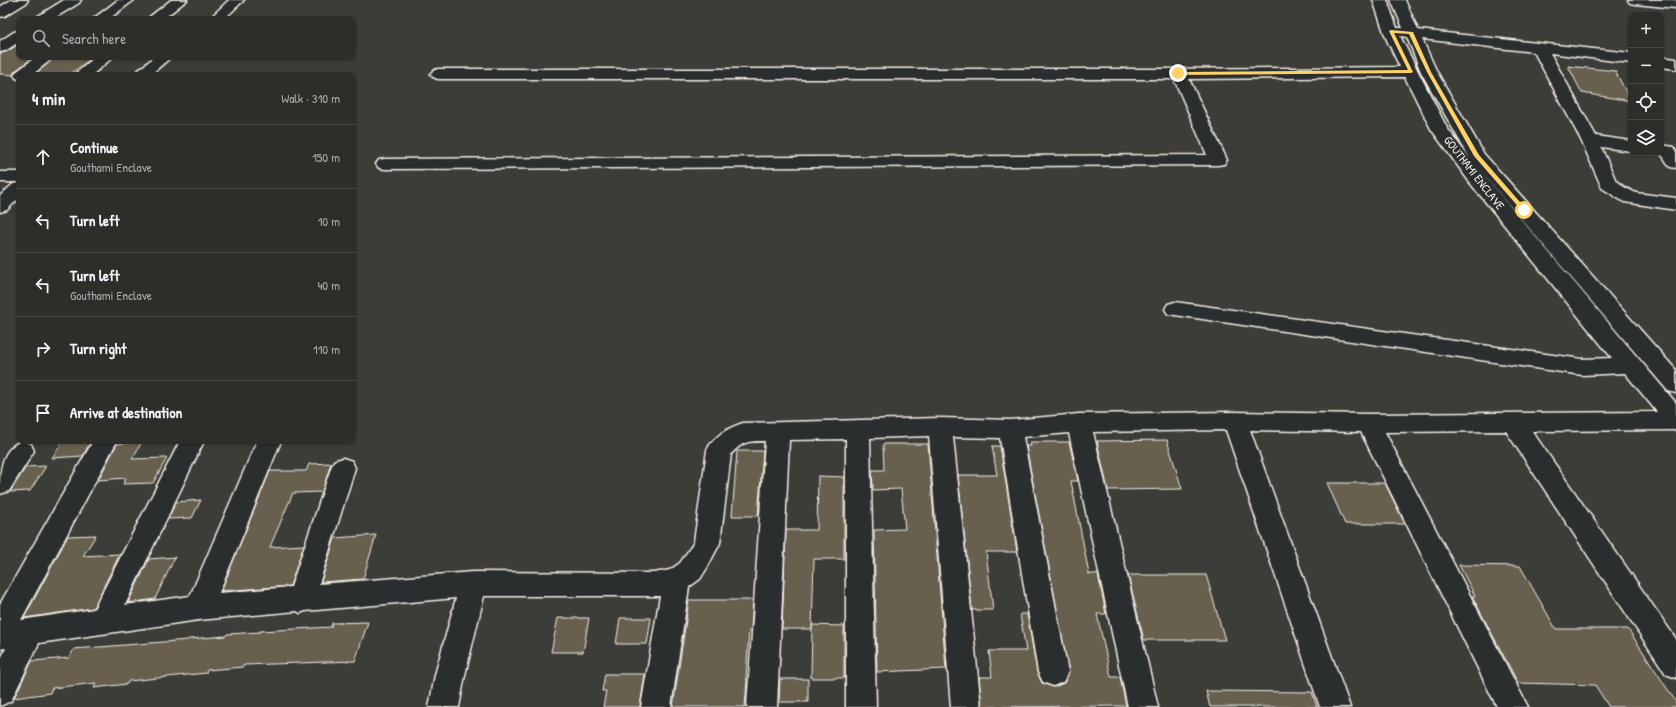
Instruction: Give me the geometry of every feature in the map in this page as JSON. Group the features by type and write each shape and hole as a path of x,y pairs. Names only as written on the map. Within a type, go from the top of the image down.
{"street":[{"path":"0,48 21,0"},
{"path":"48,16 74,0"},
{"path":"104,16 127,0"},
{"path":"158,16 180,0"},
{"path":"219,16 237,0"},
{"name":"GOUTHAMI ENCLAVE","path":"1380,0 1391,31 1440,129 1477,180 1632,365 1676,420"},
{"name":"GOUTHAMI ENCLAVE","path":"1398,0 1429,72 1477,156 1667,366 1676,385"},
{"path":"1635,0 1676,4"},
{"path":"1391,31 1628,58"},
{"path":"1540,48 1590,140 1608,184 1631,198 1676,204"},
{"path":"25,72 42,60"},
{"path":"86,72 101,60"},
{"path":"145,72 159,60"},
{"path":"1664,62 1676,64"},
{"path":"438,74 629,73 978,75 1411,72"},
{"path":"385,164 1218,160 1178,73"},
{"path":"1590,140 1628,146"},
{"path":"1664,150 1668,151 1676,163"},
{"path":"0,177 16,178"},
{"path":"0,206 16,191"},
{"path":"1175,308 1582,367 1632,365"},
{"path":"0,636 199,607 300,600 472,584 654,585 676,581 690,571 698,560 706,543 719,450 728,440 743,432 940,427 1010,429 1079,423 1235,421 1368,423 1676,420"},
{"path":"1235,421 1335,707"},
{"path":"1512,421 1676,664"},
{"path":"1079,423 1143,707"},
{"path":"1368,423 1513,707"},
{"path":"940,427 966,707"},
{"path":"858,429 862,707"},
{"path":"1010,429 1053,672"},
{"path":"762,707 778,431"},
{"path":"0,631 103,444"},
{"path":"103,621 191,444"},
{"path":"199,607 268,444"},
{"path":"0,484 22,450"},
{"path":"300,600 343,468"},
{"path":"656,707 676,581"},
{"path":"444,707 450,674 472,584"},
{"path":"0,691 30,632"}],"building":[{"path":"16,46 16,60 30,60 15,71 13,75 0,74 0,53 6,52"},
{"path":"52,60 89,60 73,72 38,72"},
{"path":"1568,66 1615,71 1628,95 1628,101 1582,93"},
{"path":"1167,440 1182,489 1108,490 1097,441"},
{"path":"1030,442 1069,442 1078,481 1071,481 1089,574 1098,574 1106,614 1097,614 1111,677 1120,677 1126,706 982,707 979,677 992,677 989,651 1026,651 1020,614 1027,614 1037,672 1042,683 1054,687 1064,683 1069,673 1026,446 1031,446"},
{"path":"61,444 89,444 83,456 52,458"},
{"path":"117,444 141,444 132,459 167,458 153,483 123,484 126,478 98,480"},
{"path":"883,444 928,444 946,669 877,672 874,530 905,529 901,489 873,490 872,470 884,470"},
{"path":"992,446 1000,446 1017,552 986,552 993,610 972,610 958,475 997,475"},
{"path":"737,451 763,451 758,516 732,516"},
{"path":"331,463 322,492 293,493 270,547 304,545 290,586 221,591 270,471 306,471 309,464"},
{"path":"46,466 30,491 10,492 26,467"},
{"path":"818,476 844,477 844,559 814,559 812,629 782,629 786,530 817,530"},
{"path":"1327,483 1385,483 1405,524 1345,524"},
{"path":"201,500 192,518 168,519 176,502"},
{"path":"96,535 83,556 120,554 93,608 24,618 68,536"},
{"path":"376,535 363,579 321,582 335,538"},
{"path":"175,557 155,599 128,603 149,559"},
{"path":"1459,565 1520,566 1556,629 1628,629 1676,702 1676,707 1609,707 1595,685 1518,683 1472,596 1475,596"},
{"path":"1128,575 1206,575 1225,640 1144,640"},
{"path":"689,600 753,600 751,630 749,630 745,707 673,707"},
{"path":"558,618 589,618 583,652 551,652"},
{"path":"620,618 651,618 647,644 616,644"},
{"path":"368,622 355,661 244,665 243,667 207,670 206,673 129,681 127,684 94,688 96,683 52,688 50,693 14,698 32,661 69,658 74,649 188,640 260,631 331,627 332,623"},
{"path":"812,625 844,626 844,678 811,678"},
{"path":"605,674 645,674 640,707 603,707 606,691 602,691"},
{"path":"780,679 808,679 808,702 779,702"},
{"path":"1206,691 1312,692 1317,707 1210,707"}],"route":[{"path":"1178,73 1411,72 1393,38 1391,31 1411,33 1429,72 1477,156 1524,210"}]}
